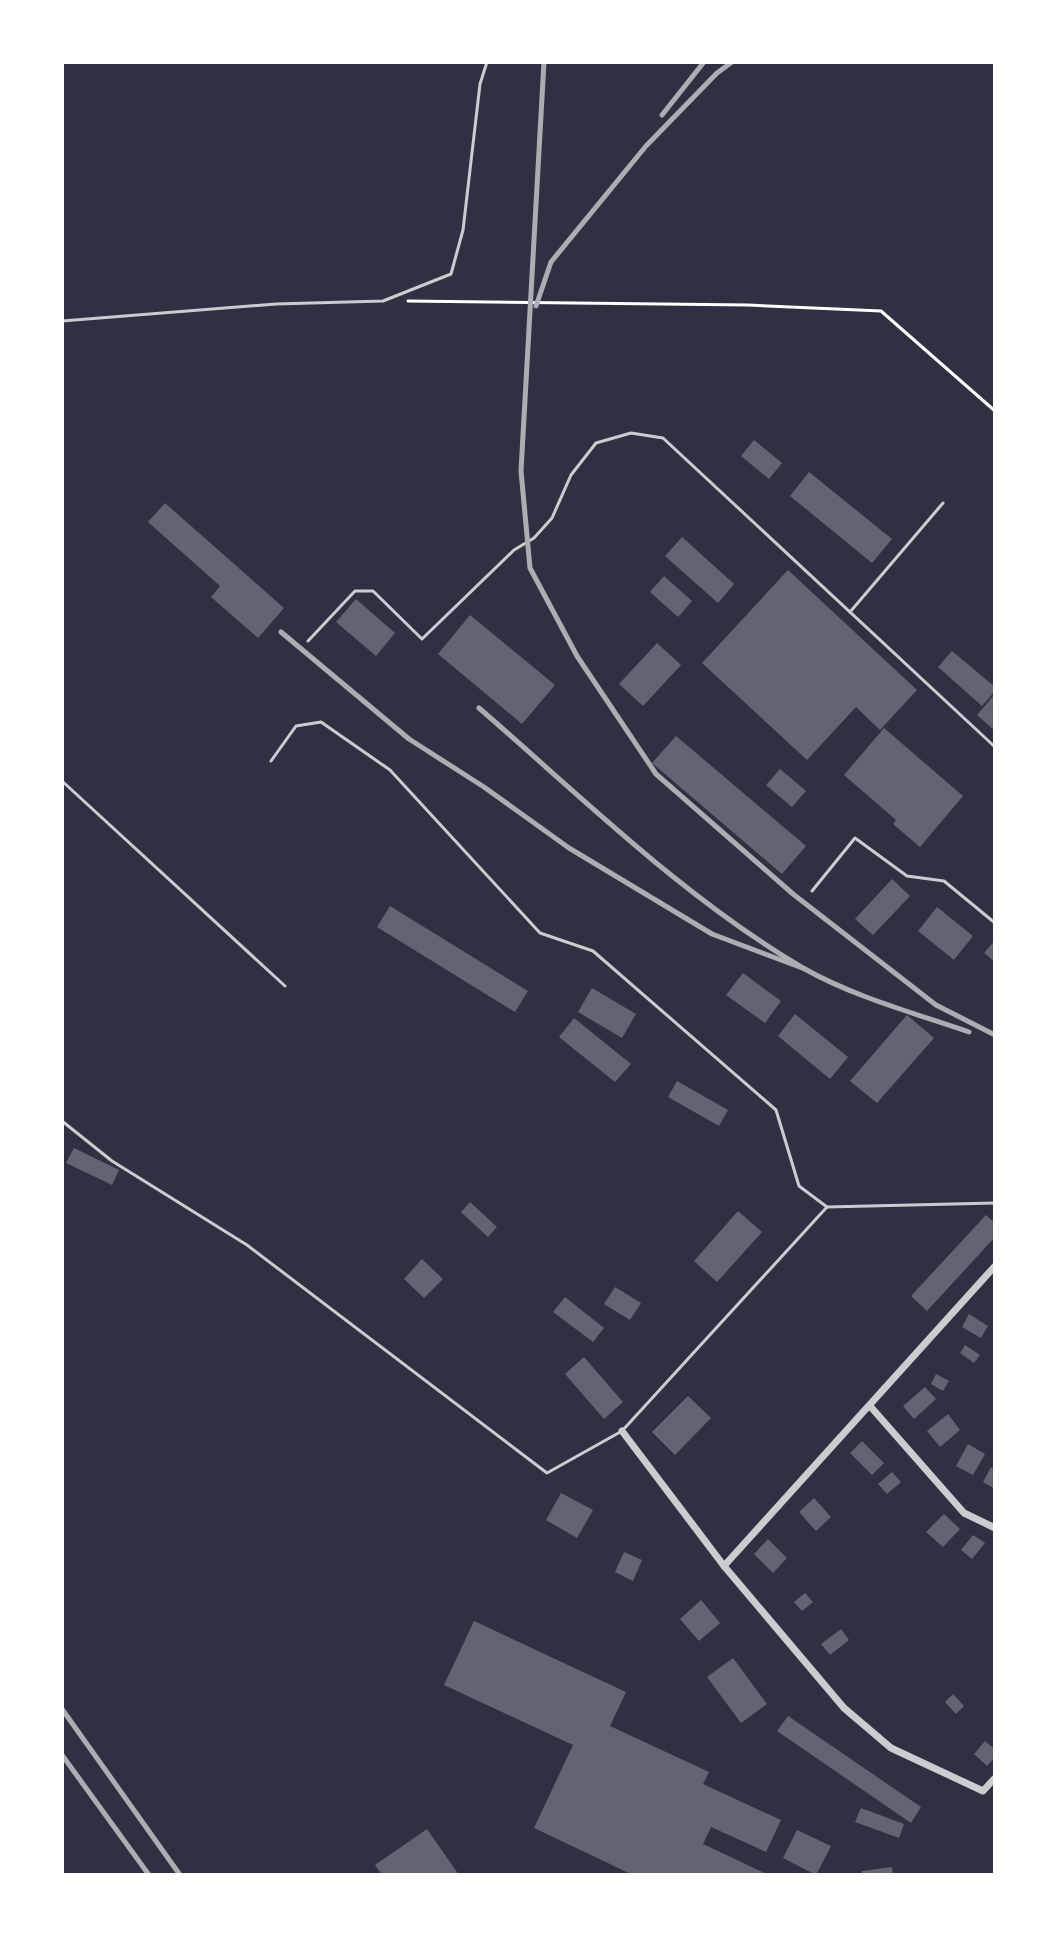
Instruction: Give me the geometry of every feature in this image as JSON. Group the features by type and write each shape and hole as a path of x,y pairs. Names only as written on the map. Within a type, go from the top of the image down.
{"street":[{"path":"724,1566 995,1266"},
{"path":"870,1406 964,1513 995,1528"},
{"path":"622,1431 724,1566 844,1708 891,1748 983,1791 995,1778"}],"lane":[{"path":"62,321 276,304 383,301 451,274 463,230 480,84 487,62"},
{"path":"308,641 355,591 373,591 422,639 514,550 534,538 552,518 571,475 596,443 631,433 663,438 995,747"},
{"path":"850,612 943,503"},
{"path":"271,761 296,726 321,722 390,770 540,933 593,951 776,1110 799,1186 827,1207 995,1203"},
{"path":"62,781 285,986"},
{"path":"812,891 855,838 907,876 944,881 995,923"},
{"path":"62,1121 112,1161 247,1245 547,1473 622,1431 827,1207"}],"path":[{"path":"383,301 748,305 881,311 995,411"}],"building":[{"path":"754,440 782,463 769,479 741,456"},
{"path":"809,472 892,539 872,563 790,496"},
{"path":"165,503 284,608 258,638 211,597 220,586 148,522"},
{"path":"682,537 734,584 718,603 665,556"},
{"path":"788,570 917,690 880,730 856,707 807,760 702,663"},
{"path":"664,576 692,601 678,617 650,592"},
{"path":"356,599 395,633 376,656 336,622"},
{"path":"470,615 555,685 522,724 438,654"},
{"path":"657,643 681,665 643,706 619,684"},
{"path":"952,651 995,687 982,706 938,667"},
{"path":"995,694 995,731 977,715"},
{"path":"884,728 963,796 920,847 893,824 896,820 844,775"},
{"path":"676,736 806,846 782,874 652,763"},
{"path":"780,769 806,791 792,807 766,785"},
{"path":"892,879 910,896 873,935 855,919"},
{"path":"390,906 528,991 515,1012 377,927"},
{"path":"937,907 973,936 954,960 918,931"},
{"path":"995,940 995,962 984,953"},
{"path":"743,973 781,1001 765,1023 726,995"},
{"path":"592,988 636,1014 622,1038 578,1012"},
{"path":"795,1014 848,1057 830,1079 778,1036"},
{"path":"907,1015 934,1038 877,1103 850,1081"},
{"path":"574,1018 631,1064 615,1082 559,1037"},
{"path":"677,1081 728,1110 719,1126 668,1097"},
{"path":"74,1148 119,1170 112,1185 66,1163"},
{"path":"470,1202 497,1227 488,1237 461,1212"},
{"path":"738,1211 762,1232 717,1282 694,1261"},
{"path":"986,1215 995,1223 995,1237 927,1311 911,1296"},
{"path":"422,1259 443,1279 424,1298 404,1279"},
{"path":"615,1287 641,1303 630,1320 604,1304"},
{"path":"565,1297 604,1328 593,1342 553,1312"},
{"path":"969,1314 988,1326 981,1338 962,1327"},
{"path":"965,1345 980,1355 974,1363 960,1353"},
{"path":"584,1357 623,1402 604,1419 565,1374"},
{"path":"936,1374 949,1381 943,1391 931,1384"},
{"path":"925,1387 936,1399 914,1419 903,1406"},
{"path":"688,1396 711,1418 675,1455 652,1432"},
{"path":"948,1414 960,1430 940,1447 927,1431"},
{"path":"862,1441 884,1463 872,1475 850,1453"},
{"path":"968,1444 985,1454 973,1475 956,1466"},
{"path":"991,1467 995,1470 995,1489 983,1482"},
{"path":"892,1472 901,1482 887,1494 878,1484"},
{"path":"561,1493 593,1510 577,1538 546,1520"},
{"path":"814,1498 831,1517 816,1531 799,1512"},
{"path":"944,1514 960,1529 943,1547 926,1532"},
{"path":"973,1535 985,1543 972,1559 961,1550"},
{"path":"768,1539 787,1558 773,1573 754,1554"},
{"path":"624,1552 642,1560 633,1581 615,1572"},
{"path":"805,1593 813,1602 802,1611 794,1602"},
{"path":"701,1600 720,1623 699,1641 680,1619"},
{"path":"474,1621 626,1692 610,1726 709,1772 703,1784 781,1820 766,1852 711,1827 703,1844 769,1875 633,1875 534,1828 573,1745 444,1685"},
{"path":"841,1629 849,1640 830,1655 821,1644"},
{"path":"733,1658 767,1704 741,1723 707,1677"},
{"path":"953,1694 964,1706 956,1714 945,1702"},
{"path":"788,1716 921,1807 911,1823 777,1731"},
{"path":"985,1741 995,1749 995,1757 987,1766 974,1754"},
{"path":"861,1808 904,1824 899,1838 855,1822"},
{"path":"427,1829 459,1875 382,1875 375,1865"},
{"path":"797,1830 831,1846 816,1875 783,1858"},
{"path":"892,1867 893,1875 862,1875 862,1871"}],"railway":[{"path":"544,62 521,471 530,568 577,656 656,774 793,894 936,1005 995,1035"},
{"path":"662,115 704,62"},
{"path":"536,306 551,262 646,146 717,73 732,62"},
{"path":"281,632 409,739 484,787 569,848 712,934 805,969"},
{"path":"479,708 635,846 759,940 803,968 843,988 969,1032"},
{"path":"62,1709 180,1875"},
{"path":"62,1755 149,1875"}]}
